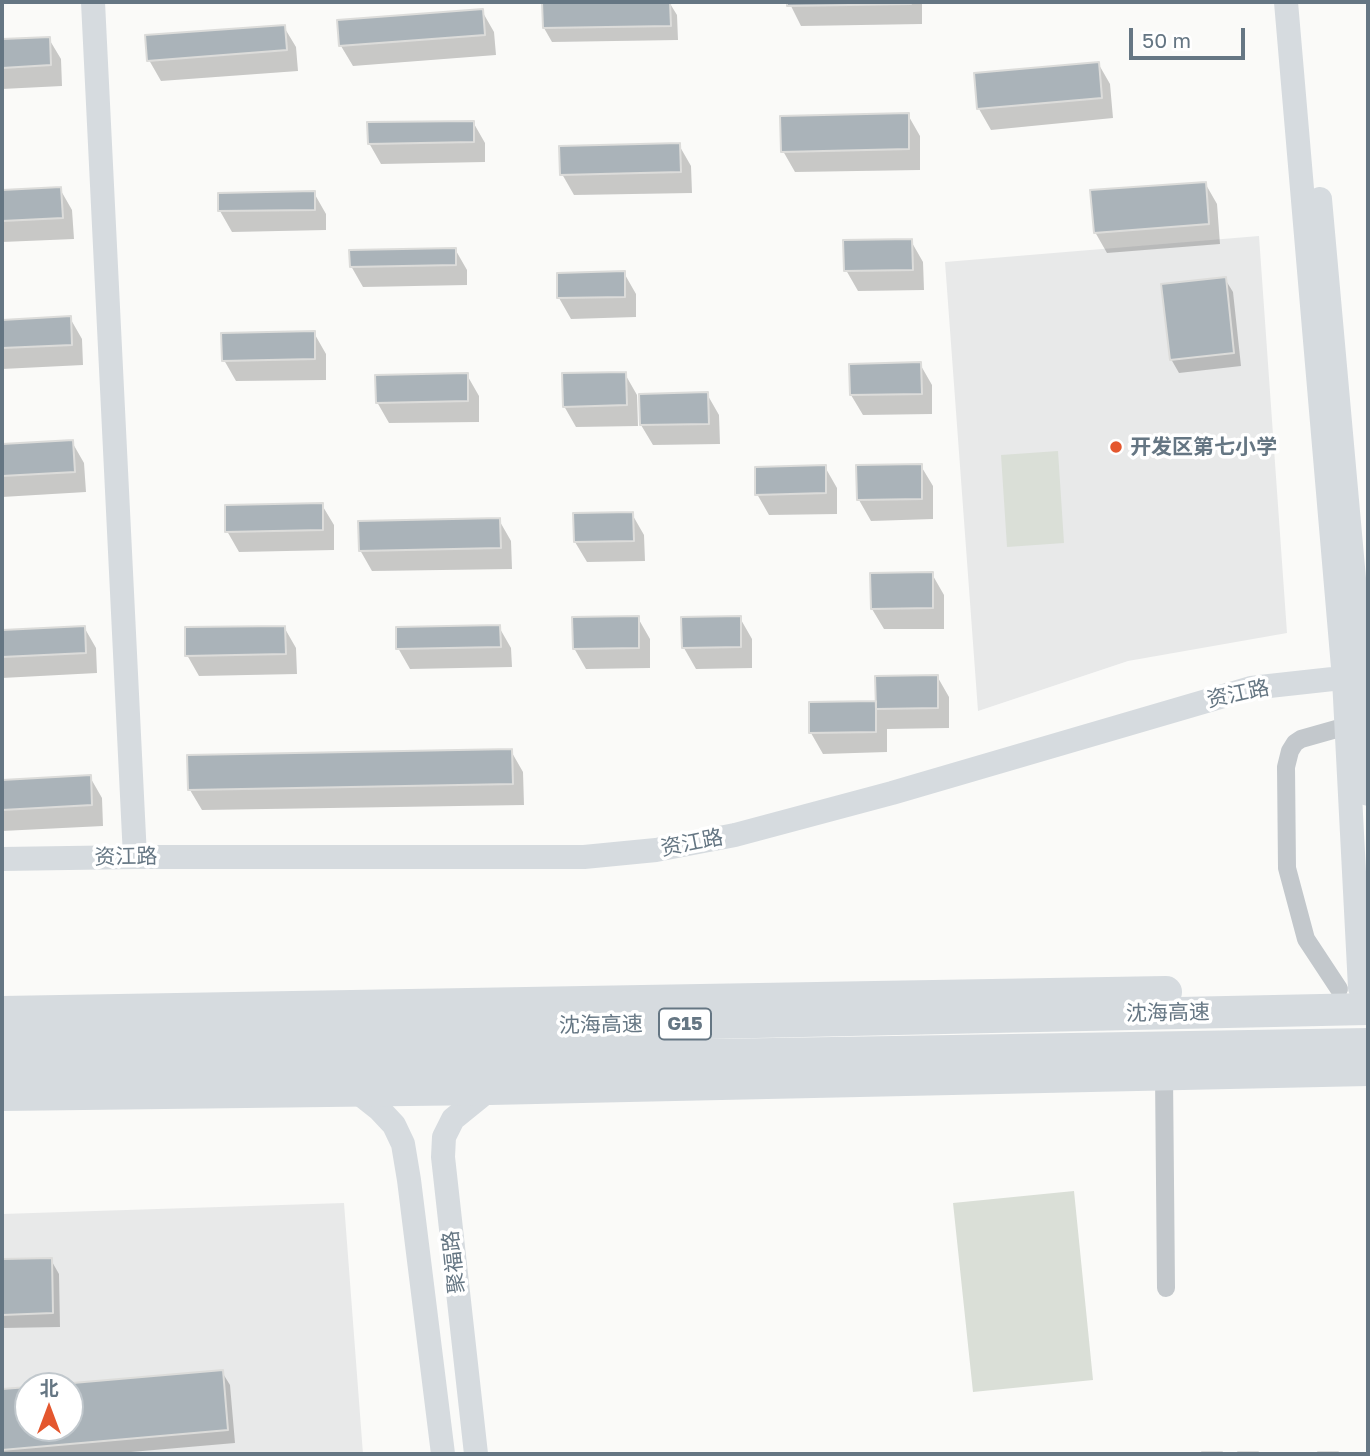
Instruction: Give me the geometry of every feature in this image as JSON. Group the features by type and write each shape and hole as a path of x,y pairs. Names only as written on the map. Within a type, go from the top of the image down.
{"highway":[{"path":"2,1012 1359,994"},
{"name":"沈海高速","path":"2,1038 1359,994"},
{"name":"沈海高速","path":"2,1067 1368,1044"},
{"path":"2,1095 490,1089 1368,1070"}],"street":[{"path":"93,2 135,857"},
{"path":"1286,2 1352,677 1368,794"},
{"path":"1303,2 1357,611 1347,726 1359,994"},
{"name":"资江路","path":"2,859 584,857 656,850 735,835 892,793 1251,688 1352,677"},
{"path":"1347,726 1301,739 1290,751 1286,767 1287,868 1306,939 1359,994"},
{"path":"1164,1075 1166,1288"},
{"name":"聚福路","path":"476,1454 443,1157 444,1137 453,1119 490,1089"},
{"name":"聚福路","path":"355,1090 394,1125 403,1144 410,1180 443,1454"}],"shaded area":[{"name":"开发区第七小学","path":"1259,236 1287,633 1128,661 978,711 945,262"},
{"path":"1058,451 1064,543 1007,547 1001,455"},
{"path":"1074,1191 1093,1380 973,1392 953,1203"},
{"path":"344,1203 363,1454 2,1454 2,1214"}],"building":[{"path":"542,2 670,2 671,26 543,28"},
{"path":"787,2 911,2 911,4 787,6"},
{"path":"483,9 485,35 339,46 337,20"},
{"path":"285,25 287,50 147,61 145,35"},
{"path":"50,37 51,65 2,68 2,39"},
{"path":"1099,62 1102,98 977,109 974,73"},
{"path":"909,113 909,149 781,152 780,116"},
{"path":"474,121 474,142 368,144 367,122"},
{"path":"680,143 681,172 560,175 559,146"},
{"path":"1206,182 1209,224 1094,233 1090,190"},
{"path":"61,187 63,218 2,221 2,190"},
{"path":"315,191 315,210 218,211 218,193"},
{"path":"912,239 913,270 844,271 843,240"},
{"path":"456,248 456,265 350,267 349,250"},
{"path":"625,271 625,297 557,298 557,273"},
{"path":"1226,277 1234,353 1170,360 1161,284"},
{"path":"71,316 72,345 2,348 2,320"},
{"path":"315,331 315,359 222,361 221,333"},
{"path":"921,362 922,394 850,395 849,364"},
{"path":"626,372 627,405 563,407 562,373"},
{"path":"468,373 468,401 376,403 375,375"},
{"path":"708,392 709,424 640,425 639,394"},
{"path":"73,440 75,472 2,476 2,444"},
{"path":"922,464 922,499 857,500 856,465"},
{"path":"826,465 826,493 755,495 755,467"},
{"path":"323,503 323,530 225,532 225,505"},
{"path":"633,512 634,541 574,542 573,513"},
{"path":"500,518 501,548 359,551 358,521"},
{"path":"933,572 933,608 871,609 870,573"},
{"path":"639,616 639,648 573,649 572,617"},
{"path":"741,616 741,647 682,648 681,617"},
{"path":"500,625 501,647 396,649 396,627"},
{"path":"85,626 86,653 2,657 2,630"},
{"path":"285,626 286,654 185,656 185,627"},
{"path":"938,675 938,708 876,709 875,676"},
{"path":"876,701 876,732 809,733 809,702"},
{"path":"512,749 513,784 188,790 187,755"},
{"path":"91,775 92,805 2,810 2,780"},
{"path":"52,1258 53,1313 2,1315 2,1259"},
{"path":"223,1370 228,1430 2,1450 2,1389 14,1388 14,1442 84,1442 84,1382"},
{"path":"1222,1452 1222,1454 1202,1454"},
{"path":"1258,1452 1258,1454 1238,1454"},
{"path":"1338,1452 1338,1454 1318,1454"}],"place":[{"name":"开发区第七小学","path":"1116,447"}]}
